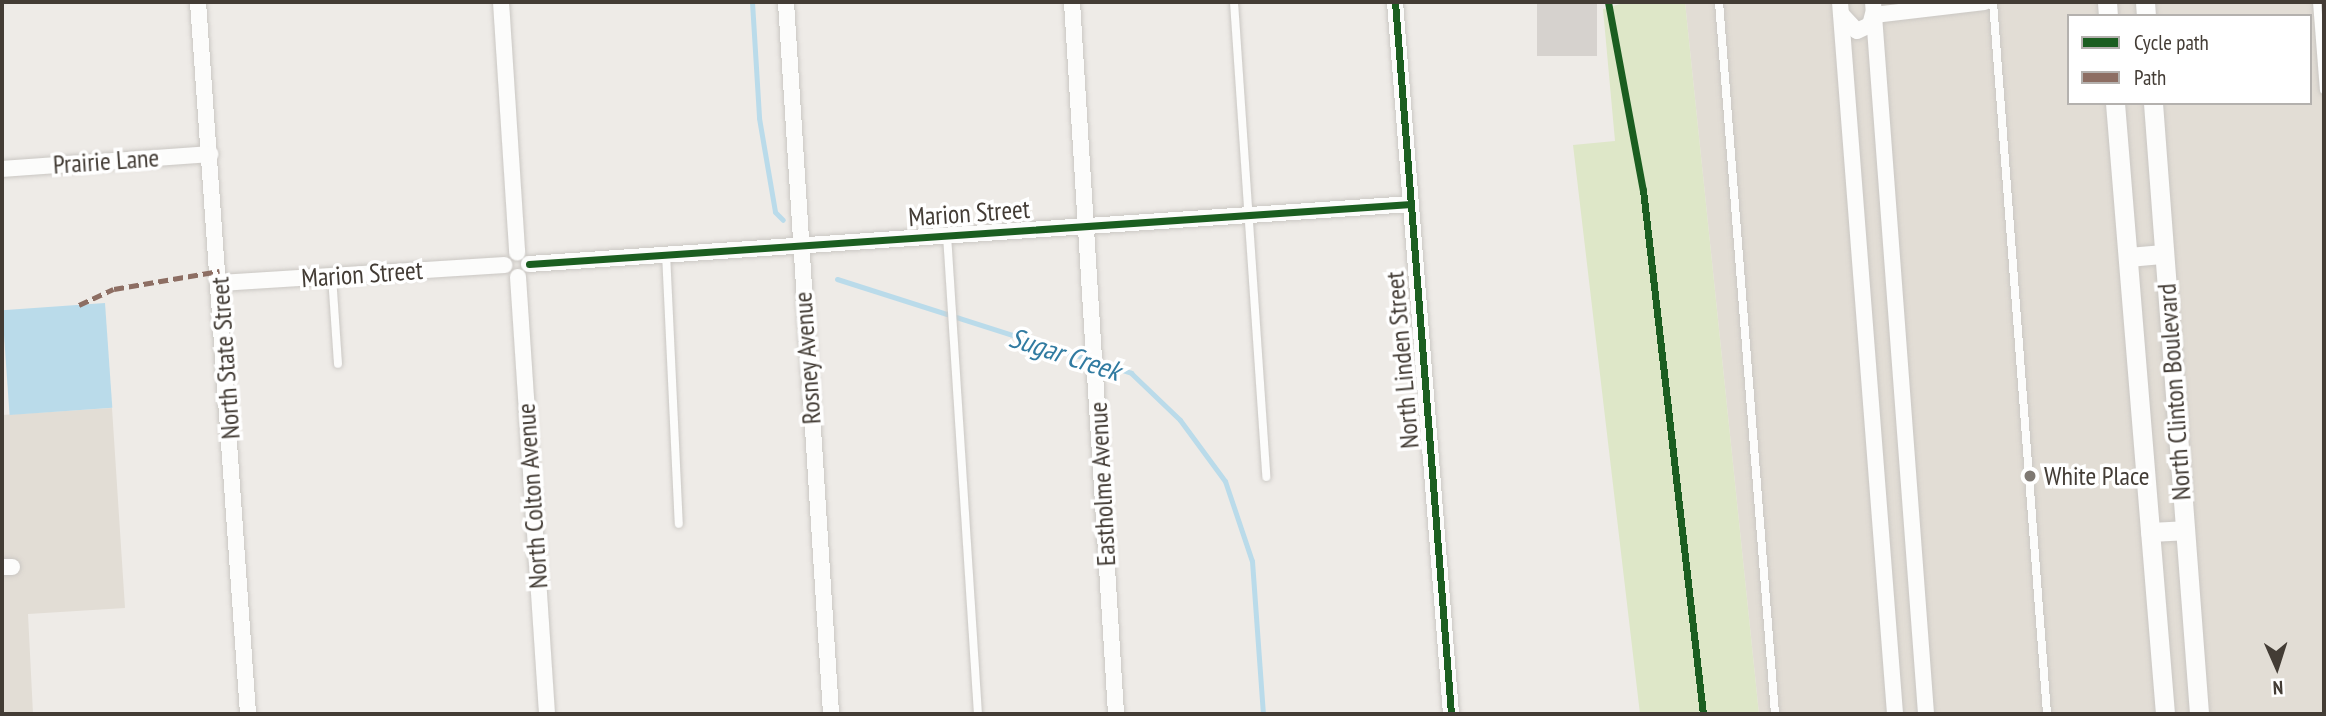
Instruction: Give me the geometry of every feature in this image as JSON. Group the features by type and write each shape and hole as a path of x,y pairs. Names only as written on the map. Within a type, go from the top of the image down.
{"street":[{"name":"North State Street","path":"198,2 211,154 248,714"},
{"path":"501,2 517,252 529,264 518,277 504,265 517,252"},
{"name":"Rosney Avenue","path":"786,2 831,714"},
{"name":"Eastholme Avenue","path":"1072,2 1116,714"},
{"name":"North Linden Street","path":"1395,2 1451,714"},
{"path":"1870,6 1984,2"},
{"path":"1844,6 1857,31 1870,6"},
{"path":"1844,6 1895,714"},
{"path":"1870,6 1926,714"},
{"name":"North Clinton Boulevard","path":"2115,105 2165,714"},
{"name":"North Clinton Boulevard","path":"2152,105 2199,714"},
{"name":"Prairie Lane","path":"2,169 211,154"},
{"name":"Marion Street","path":"529,264 1411,204"},
{"name":"North Clinton Boulevard","path":"2128,257 2164,254"},
{"name":"Marion Street","path":"220,283 504,265"},
{"name":"North Colton Avenue","path":"518,277 547,714"},
{"path":"1871,402 1902,400"},
{"path":"1878,485 1909,483"},
{"name":"North Clinton Boulevard","path":"2150,532 2185,530"}],"lane":[{"path":"1234,2 1266,477"},
{"path":"1720,2 1775,714"},
{"path":"1993,2 2047,714"},
{"path":"2318,2 2324,90"},
{"path":"947,235 978,714"},
{"path":"666,253 679,524"},
{"path":"332,276 338,364"}],"shaded area":[{"name":"White Place","path":"1685,2 2324,2 2324,714 1759,714"},
{"path":"112,408 125,608 28,614 33,714 2,714 2,415"}],"green space":[{"path":"1627,2 1685,2 1759,714 1640,714 1573,145 1615,141 1603,9"}],"water":[{"path":"105,303 112,408 10,415 2,310"}],"building":[{"path":"1537,2 1597,2 1597,56 1537,56"}],"waterway":[{"name":"Sugar Creek","path":"752,2 759,118 775,212 783,220"},
{"name":"Sugar Creek","path":"837,279 1131,373 1180,420 1225,481 1252,561 1263,714"}],"marked path":[{"path":"79,305 114,289 219,271"}],"cycle path":[{"path":"1395,2 1451,714"},
{"path":"1608,2 1643,190 1703,714"},
{"path":"529,264 1411,204"}],"place":[{"name":"White Place","path":"2030,476"}]}
